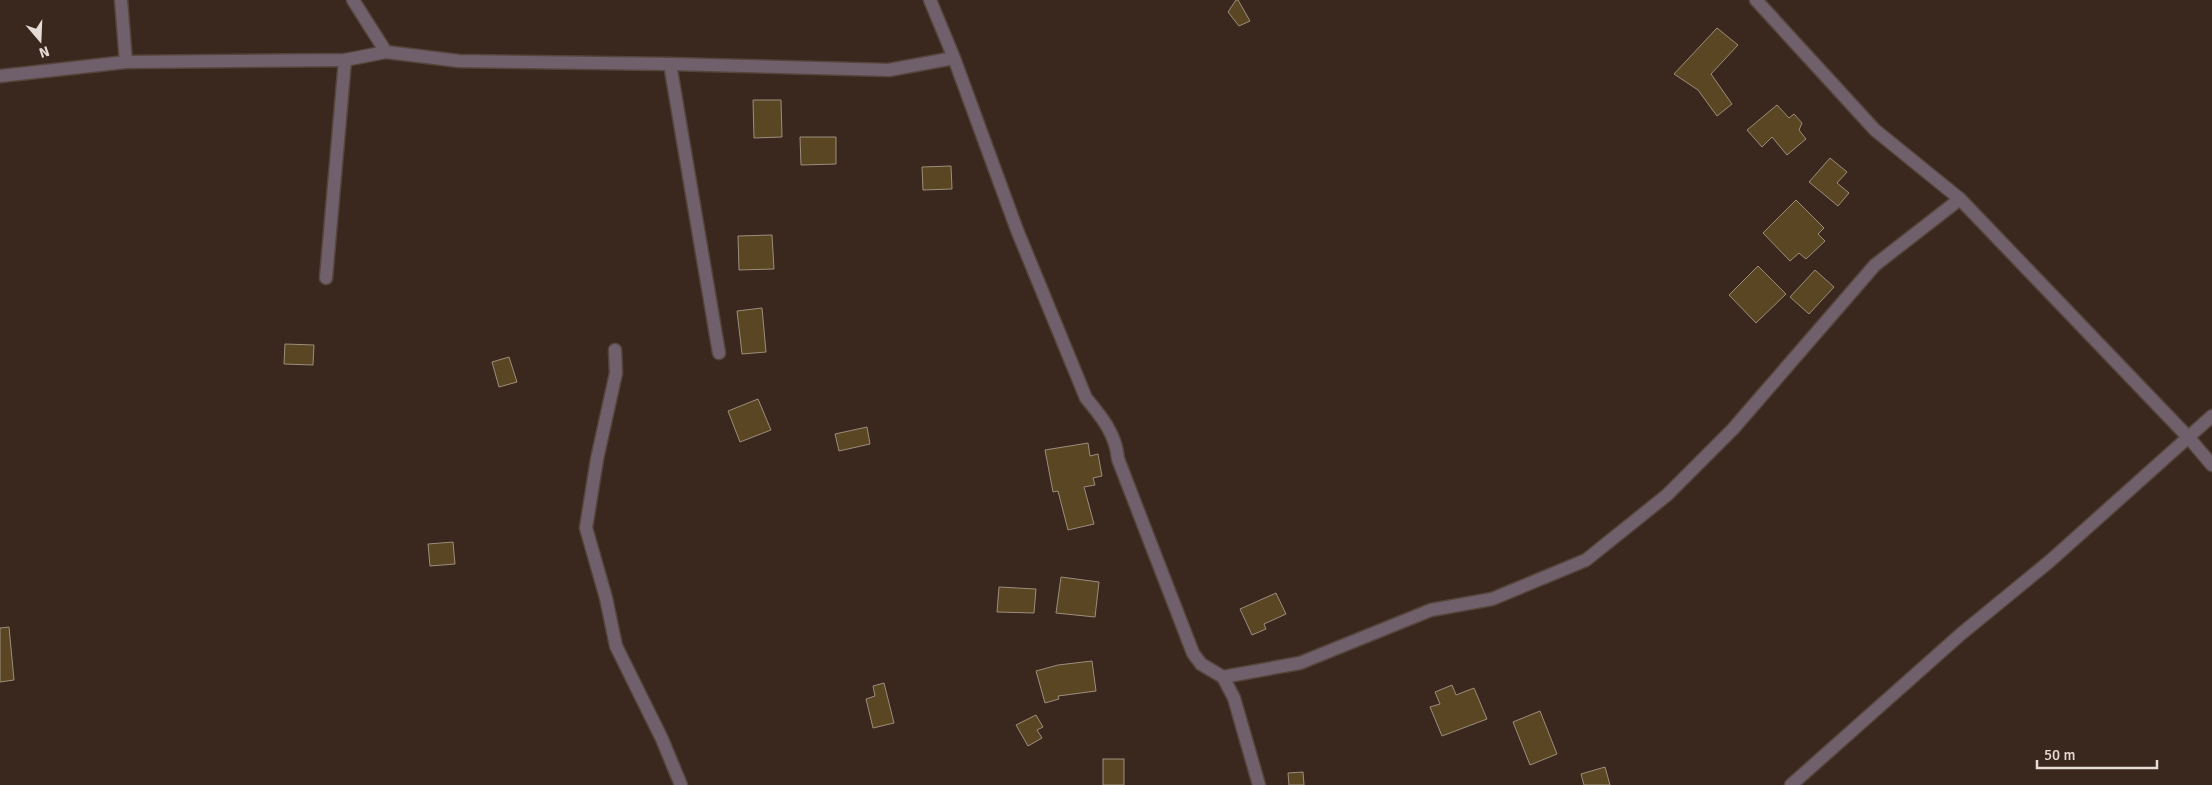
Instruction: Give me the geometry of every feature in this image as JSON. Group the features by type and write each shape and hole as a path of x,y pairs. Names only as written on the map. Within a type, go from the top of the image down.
{"street":[{"path":"121,0 126,62"},
{"path":"353,0 386,52"},
{"path":"930,0 954,58 1016,230 1086,398 1103,418 1117,445 1118,459 1193,653 1201,664 1223,677 1234,698 1259,785"},
{"path":"1756,0 1875,130 1960,198 2189,438 2212,465"},
{"path":"0,76 126,62 344,60 386,52 459,61 889,70 954,58"},
{"path":"326,278 344,60"},
{"path":"670,64 719,353"},
{"path":"1223,677 1300,662 1430,610 1492,599 1586,560 1667,495 1732,429 1874,265 1960,198"},
{"path":"615,350 616,373 597,459 586,528 606,598 616,646 662,739 680,785"},
{"path":"1791,785 2212,416"}],"building":[{"path":"1236,0 1238,0 1250,21 1239,26 1228,12"},
{"path":"1717,28 1738,45 1711,74 1732,104 1717,116 1698,90 1674,74"},
{"path":"753,100 781,100 782,137 754,138"},
{"path":"1777,105 1789,118 1794,114 1802,123 1799,130 1806,139 1787,155 1772,137 1762,147 1747,130"},
{"path":"800,137 836,137 836,164 801,165"},
{"path":"1830,158 1847,172 1837,183 1849,193 1838,206 1809,182"},
{"path":"951,166 952,189 923,190 922,167"},
{"path":"1796,200 1824,228 1818,234 1825,241 1806,259 1799,253 1790,261 1763,233"},
{"path":"772,235 774,269 739,270 738,236"},
{"path":"1758,266 1786,294 1756,323 1729,295"},
{"path":"1815,270 1834,287 1809,314 1790,297"},
{"path":"762,308 766,352 742,354 737,311"},
{"path":"285,344 314,345 313,365 284,364"},
{"path":"509,357 517,382 499,387 492,362"},
{"path":"758,399 771,430 740,442 728,411"},
{"path":"867,427 870,444 839,451 835,434"},
{"path":"1088,443 1090,456 1098,454 1102,476 1093,478 1095,485 1084,487 1094,524 1068,530 1058,491 1053,492 1045,450"},
{"path":"453,542 455,564 430,566 428,544"},
{"path":"1061,577 1099,582 1095,617 1056,613"},
{"path":"999,587 1036,589 1034,613 997,612"},
{"path":"1276,593 1286,614 1264,624 1266,629 1252,635 1240,609"},
{"path":"9,627 14,680 0,682 0,628"},
{"path":"1092,661 1096,691 1058,696 1059,699 1045,703 1036,671 1058,665"},
{"path":"884,683 894,723 873,728 866,699 875,696 873,686"},
{"path":"1452,685 1456,695 1474,688 1487,719 1442,736 1430,707 1440,704 1435,692"},
{"path":"1540,711 1557,754 1530,765 1513,722"},
{"path":"1036,715 1043,727 1037,730 1042,738 1028,746 1016,725"},
{"path":"1103,759 1124,759 1124,785 1103,785"},
{"path":"1605,767 1610,785 1584,785 1581,774"},
{"path":"1303,772 1304,785 1289,785 1288,773"}]}
